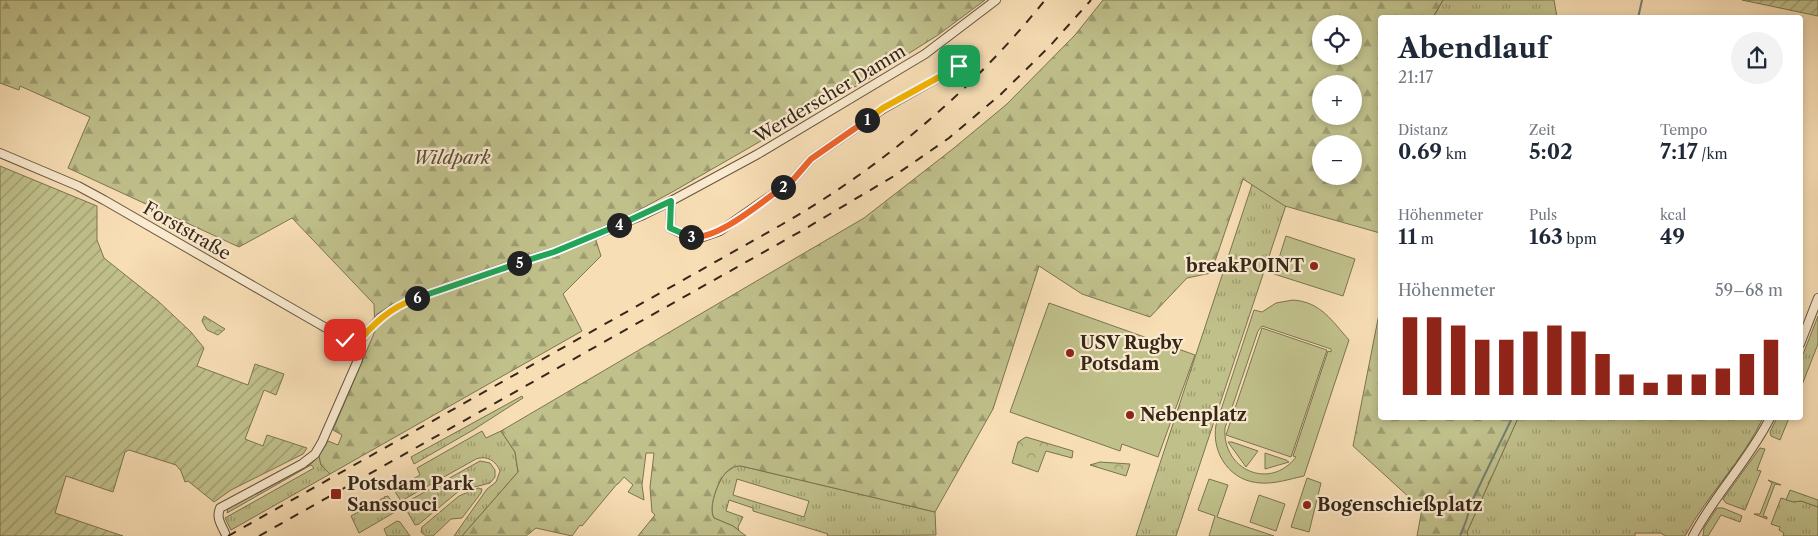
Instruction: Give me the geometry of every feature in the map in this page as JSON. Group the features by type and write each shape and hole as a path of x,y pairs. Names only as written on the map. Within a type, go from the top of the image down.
{"street":[{"name":"Werderscher Damm","path":"354,347 380,318 395,308 414,299 554,252 641,216 758,154 925,54 996,0"},
{"path":"671,201 670,228 689,237 700,238 720,231 792,181 811,159 883,108 959,66"},
{"name":"Forststraße","path":"0,153 78,186 104,200 333,332 354,347"},
{"path":"1803,336 1818,298"},
{"path":"226,533 218,520 220,508 302,464 315,454 355,367 358,353 354,347"},
{"path":"1693,536 1712,504 1757,444 1769,420"}],"green space":[{"name":"Wildpark","path":"0,0 985,0 938,35 865,81 674,191 628,216 593,231 601,256 563,294 582,331 330,474 321,465 319,456 328,441 338,445 342,435 333,430 375,331 374,304 292,218 239,247 68,168 90,117 20,86 19,90 0,83"},
{"path":"1103,0 1443,0 1434,15 1378,15 1378,232 1285,206 1243,179 1211,273 1187,278 1150,317 1082,294 1039,266 993,409 935,512 738,466 729,470 721,479 714,496 712,514 714,518 733,526 746,536 638,536 655,515 652,512 650,487 654,453 646,453 642,485 644,500 628,492 633,485 624,477 572,536 536,528 526,536 462,536 518,472 515,452 501,431 864,218 1007,104 1075,35"},
{"path":"1313,0 1318,15 1312,15 1312,65 1321,65 1321,75 1312,75 1313,125 1176,536 1136,536"},
{"path":"1443,0 1554,0 1557,15 1435,15"},
{"path":"1742,0 1818,0 1818,16"},
{"path":"0,166 97,206 97,240 104,258 158,301 191,332 204,348 197,366 248,385 255,364 284,374 276,395 264,390 245,439 263,446 267,435 307,448 303,454 231,490 214,502 188,481 185,482 181,471 176,465 129,450 125,452 113,492 66,476 55,513 123,536 0,536"},
{"name":"breakPOINT","path":"1286,236 1355,259 1343,296 1274,274"},
{"path":"1293,300 1311,304 1325,314 1349,340 1304,476 1277,482 1261,483 1241,478 1232,472 1220,456 1215,436 1216,425 1254,310 1262,312 1276,303","holes":["1262,326 1331,349 1331,352 1328,351 1293,456 1296,457 1285,467 1274,473 1261,474 1239,465 1231,455 1226,443 1225,428 1258,331"]},
{"path":"1049,303 1195,355 1158,457 1122,444 1120,451 1010,412"},
{"path":"204,316 225,329 218,335 207,330 202,321"},
{"path":"1818,316 1818,344 1803,382 1803,354"},
{"path":"1378,319 1378,420 1517,420 1467,532 1468,536 1417,536 1422,509 1353,446"},
{"path":"1262,328 1327,350 1291,457 1226,435"},
{"path":"522,396 523,398 473,430 414,464 411,457"},
{"path":"1517,420 1762,420 1746,448 1685,536 1665,536 1661,533 1635,533 1635,536 1468,536 1467,532"},
{"path":"1776,420 1788,420 1780,440 1771,436 1770,432"},
{"path":"482,431 486,438 501,431 515,452 518,472 462,536 454,536 487,489 496,482 500,471 494,462 487,458 476,459 401,501 394,490 420,475 417,468"},
{"path":"1026,437 1073,451 1072,458 1046,451 1038,472 1012,463 1018,442"},
{"path":"1228,442 1232,442 1258,451 1246,467"},
{"path":"1760,448 1765,449 1757,470 1761,471 1745,510 1726,503 1723,499"},
{"path":"1265,453 1286,460 1289,462 1265,469"},
{"path":"319,456 321,465 330,474 231,530 225,518 314,468 311,465 227,513 228,509 311,464"},
{"path":"480,461 490,463 495,470 495,477 490,483 459,491 419,524 415,525 403,504"},
{"path":"1100,462 1130,464 1126,476 1090,465"},
{"path":"735,466 935,512 936,535 827,536 828,534 753,511 753,508 729,500 726,511 743,517 738,527 739,531 733,526 714,518 712,514 718,485 724,475","holes":["737,479 809,501 804,517 733,495"]},
{"name":"Bogenschießplatz","path":"1307,478 1321,483 1309,532 1291,527"},
{"path":"1209,479 1228,485 1217,517 1274,536 1209,536 1215,516 1198,510"},
{"path":"1768,480 1781,485 1775,484 1763,516 1767,517 1767,519 1754,514 1760,514 1772,483"},
{"path":"478,488 482,489 481,493 462,518 451,519 433,536 426,536 421,532 422,527 459,496"},
{"path":"1790,490 1818,500 1818,507 1801,501 1786,500"},
{"path":"1259,495 1285,504 1276,531 1250,522"},
{"path":"388,496 396,509 395,512 359,533 351,516"},
{"path":"1781,498 1794,502 1801,501 1818,507 1818,536 1783,536 1784,533 1779,530 1780,527 1771,524"},
{"path":"1717,508 1723,508 1742,516 1740,522 1721,515 1708,536 1703,536 1704,528"},
{"path":"397,521 400,522 410,536 387,536 384,529"}],"waterway":[{"path":"1639,15 1642,0"},
{"path":"1460,536 1472,501 1511,420"}],"railway":[{"path":"228,536 781,225 855,178 924,125 956,96 1017,33 1045,0"},
{"path":"259,536 803,230 894,176 949,138 1000,95 1049,47 1091,0"}],"place":[{"name":"breakPOINT","path":"1314,266"},
{"name":"USV Rugby Potsdam","path":"1070,353"},
{"name":"Nebenplatz","path":"1130,415"},
{"name":"Potsdam Park Sanssouci","path":"336,494"},
{"name":"Bogenschießplatz","path":"1307,505"}],"route":[{"path":"345,340 354,347 380,318 414,299 554,252 641,216 671,201 670,228 689,237 700,238 720,231 792,181 811,159 883,108 959,66"}]}
